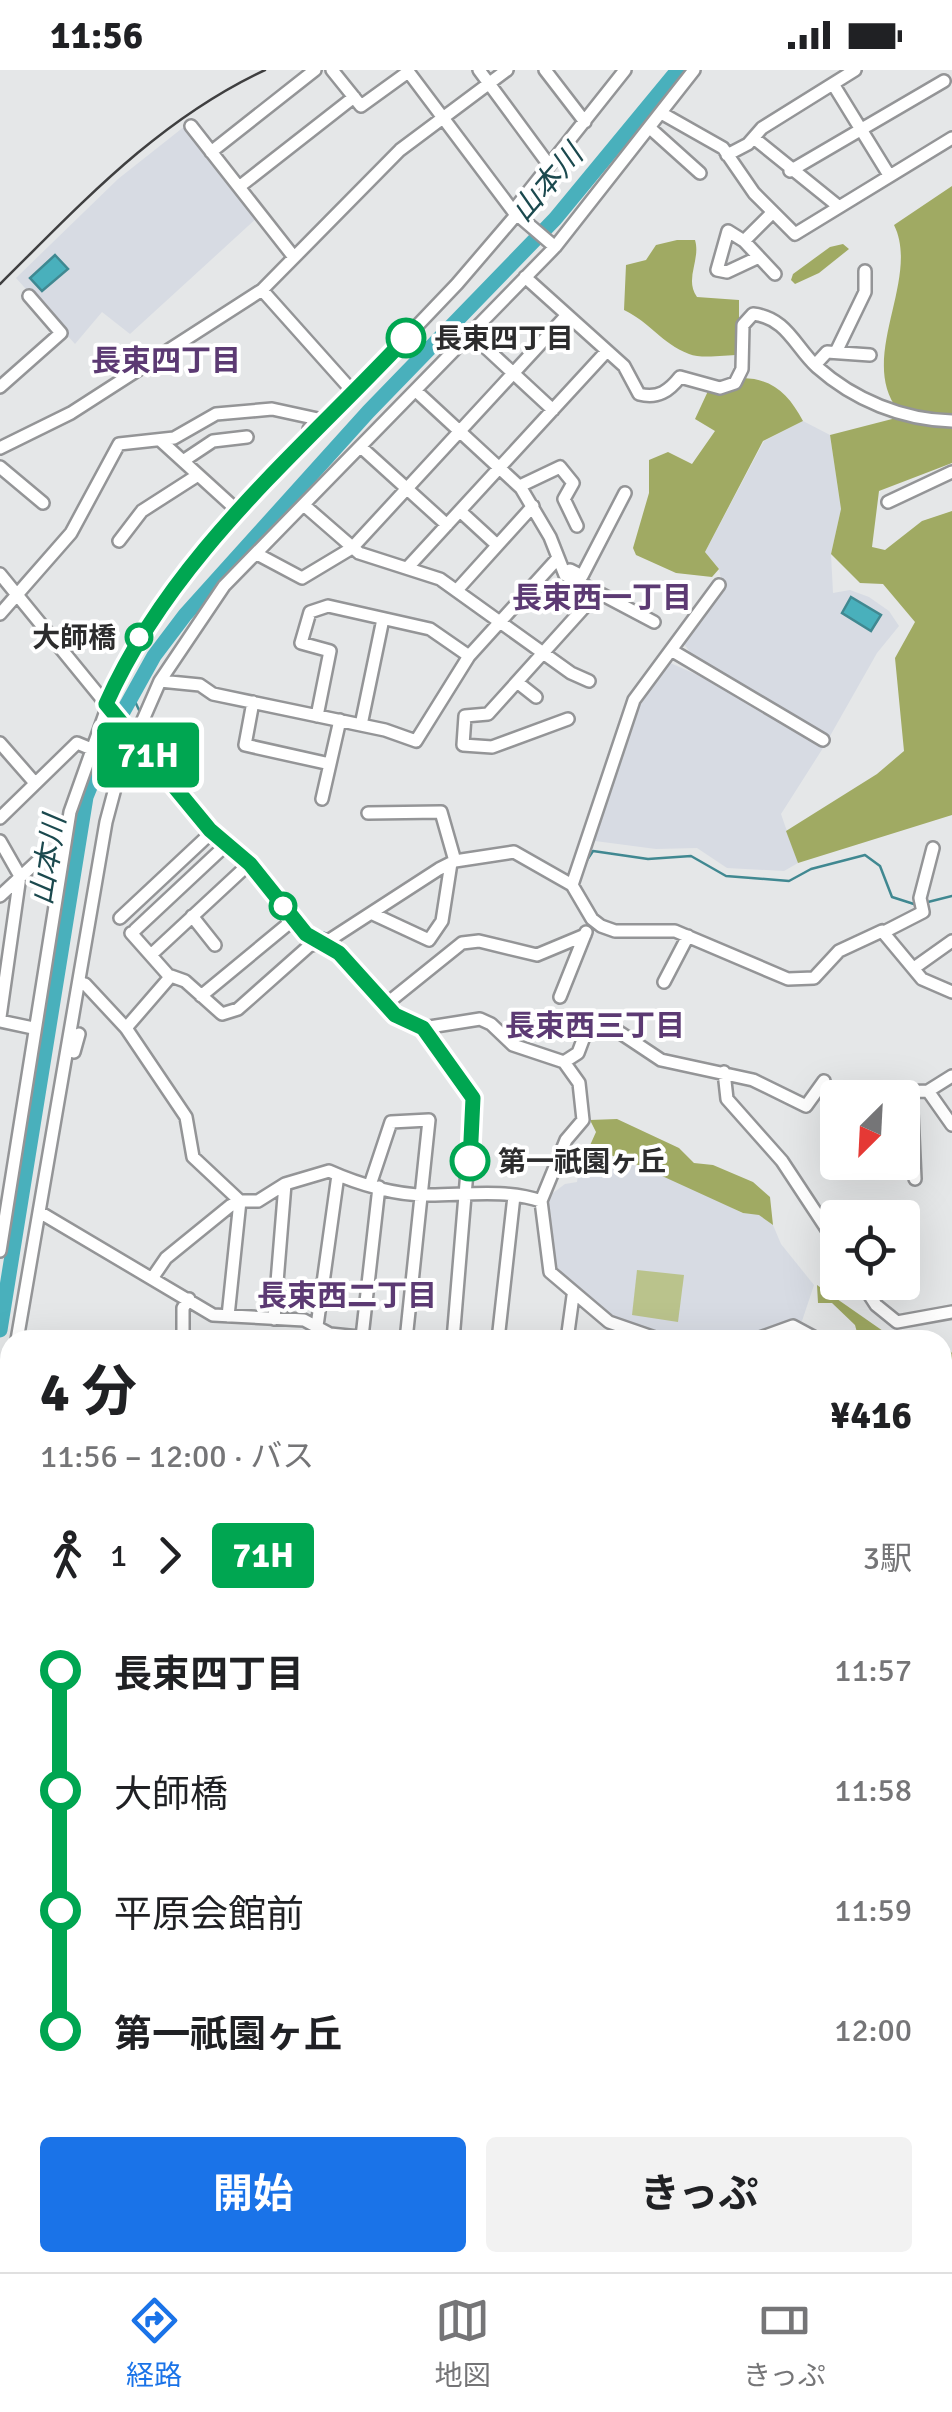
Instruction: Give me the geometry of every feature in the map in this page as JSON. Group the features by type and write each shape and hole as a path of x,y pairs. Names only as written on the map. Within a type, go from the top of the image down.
{"street":[{"path":"211,152 315,70"},
{"path":"332,70 361,106 407,71 516,214 554,246"},
{"path":"478,70 549,165"},
{"path":"0,448 71,412 262,290 400,150 507,70"},
{"path":"546,70 584,122"},
{"path":"19,1330 74,1034 95,883 118,777 132,735 160,681 224,586 554,246 663,114 694,70"},
{"path":"727,155 755,139 762,128 855,70"},
{"path":"0,1252 5,1187 61,860 89,748 144,626 239,512 516,214 619,73"},
{"path":"790,170 944,81"},
{"path":"833,84 889,175"},
{"path":"239,187 354,97"},
{"path":"663,114 723,148 795,234 952,138"},
{"path":"191,126 293,256"},
{"path":"651,129 700,173"},
{"path":"755,139 838,206"},
{"path":"744,241 773,212"},
{"path":"759,257 727,272 717,270 728,231 744,241 775,274"},
{"path":"836,352 864,292 865,271"},
{"path":"525,276 633,377 639,394 649,397 669,391 680,377 720,388 735,383 742,369 744,325 753,314 775,320 815,365 841,386 916,420 952,421"},
{"path":"262,290 354,392"},
{"path":"0,387 61,333 29,296"},
{"path":"257,554 302,578 352,548 566,316"},
{"path":"470,334 553,410"},
{"path":"815,365 826,352 870,355"},
{"path":"409,566 605,353"},
{"path":"416,391 520,486 560,562 575,582 654,622"},
{"path":"0,614 71,533 119,444 161,441 216,414 272,409 318,419 303,434 309,440"},
{"path":"184,461 213,441 247,437"},
{"path":"161,441 239,512"},
{"path":"362,448 447,525"},
{"path":"0,467 43,503"},
{"path":"520,486 560,468 567,472 573,483 564,500 577,526"},
{"path":"888,502 952,472"},
{"path":"119,541 142,510 198,475"},
{"path":"560,562 582,576 625,493"},
{"path":"305,506 352,548 409,566 457,590 542,654 589,681"},
{"path":"457,590 532,506"},
{"path":"460,511 497,545"},
{"path":"160,681 200,685 213,694 361,724 416,741 469,656 560,562"},
{"path":"0,574 212,832 250,864 294,920 339,953 385,1005 423,1028 473,1098 454,1330"},
{"path":"572,885 634,700 719,584"},
{"path":"568,719 492,747 463,745 465,716 488,714 598,592"},
{"path":"318,716 330,651 301,643 310,612 328,606 430,629 469,656"},
{"path":"361,724 383,619"},
{"path":"671,650 823,740"},
{"path":"517,682 536,697"},
{"path":"253,702 244,745 330,764"},
{"path":"322,800 340,720"},
{"path":"0,743 35,784"},
{"path":"0,818 77,743 89,748"},
{"path":"368,812 441,812 453,862 442,921 429,940 373,914"},
{"path":"120,918 212,832"},
{"path":"0,841 20,876 0,1019 33,1028"},
{"path":"227,844 133,931 170,977 185,981 222,1014 238,1009 309,946 373,914 453,862 514,852 572,885 592,919 615,931 675,931 788,979 814,978 840,951 872,932 884,932 922,912 920,898 933,848"},
{"path":"0,896 42,856 61,860"},
{"path":"153,953 250,864"},
{"path":"74,1052 99,892 95,883"},
{"path":"192,916 215,945"},
{"path":"560,997 592,919"},
{"path":"201,996 294,920"},
{"path":"884,932 922,979 952,992"},
{"path":"385,1005 462,943 478,941 538,955 585,935"},
{"path":"664,982 688,936"},
{"path":"914,968 952,941"},
{"path":"126,1028 170,977"},
{"path":"85,984 126,1028 186,1117 193,1156 240,1200 258,1201 285,1184 329,1171 374,1186 424,1196 468,1192 541,1202"},
{"path":"423,1028 480,1019 513,1045 564,1062 578,1083 583,1120 566,1140 541,1202 546,1265 573,1296 609,1322 632,1330"},
{"path":"564,1062 578,1054 587,1029 604,1022 661,1060 724,1072 786,1093 806,1106 820,1086"},
{"path":"724,1072 726,1099 782,1161 820,1219"},
{"path":"920,1092 928,1091 952,1076"},
{"path":"928,1091 952,1124"},
{"path":"363,1330 374,1186 391,1122 430,1120 407,1330"},
{"path":"318,1326 338,1175"},
{"path":"274,1319 285,1184"},
{"path":"499,1330 514,1196"},
{"path":"153,1277 166,1258 240,1200"},
{"path":"228,1316 240,1200"},
{"path":"42,1213 213,1315 274,1319 324,1330"},
{"path":"568,1330 573,1296"},
{"path":"183,1330 183,1308 189,1299"},
{"path":"873,1300 896,1322 952,1312"}],"shaded area":[{"path":"185,126 258,217 130,334 102,312 75,344 16,278 118,179"},
{"path":"803,421 830,435 841,509 831,554 833,593 850,590 869,597 889,611 899,626 877,653 830,736 762,700 692,655 684,644 684,637 722,584 719,569 705,552 764,441"},
{"path":"668,662 741,694 816,738 814,743 823,748 781,814 798,863 784,871 727,868 697,848 656,849 595,841 606,791 636,701"},
{"path":"591,1150 693,1187 742,1213 759,1214 773,1225 781,1244 814,1285 802,1321 785,1321 765,1330 649,1330 613,1316 578,1292 553,1264 545,1199 565,1184 577,1182 579,1167"}],"green space":[{"path":"952,186 952,417 898,410 887,389 884,367 900,269 900,246 894,225"},
{"path":"695,240 692,283 697,297 739,300 739,355 689,354 624,310 626,265 646,260 656,245"},
{"path":"843,244 849,249 819,273 795,284 791,280 793,274 830,247"},
{"path":"743,378 763,381 779,390 803,421 763,441 705,552 719,569 712,577 676,573 636,555 633,548 649,493 649,460 668,452 692,464 715,431 695,419 708,391 726,393"},
{"path":"896,418 952,425 952,463 879,491 872,547 885,550 922,521 952,511 952,815 798,863 786,831 877,774 904,751 895,658 915,622 883,584 860,583 831,554 841,509 830,435"},
{"path":"617,1119 679,1148 694,1163 713,1165 753,1182 770,1197 773,1225 759,1215 743,1213 638,1165 602,1152 587,1152 596,1132 590,1120"},
{"path":"637,1270 684,1275 678,1322 632,1315"},
{"path":"817,1285 820,1300 839,1300 882,1330 856,1330 832,1303 818,1303"}],"water":[{"path":"55,255 68,269 42,291 30,278"},
{"path":"851,597 881,615 871,631 842,613"}],"waterway":[{"name":"山本川","path":"0,1330 86,797 114,728 154,656 185,615 368,412 555,219 678,70"},
{"path":"132,695 139,710"},
{"path":"184,791 211,823 253,859"},
{"path":"587,860 593,851 648,859 691,856 726,876 789,881 811,869 865,855 880,866 892,897 917,905"},
{"path":"924,903 952,896"},
{"path":"308,928 328,934"}],"railway":[{"path":"0,284 92,193 156,138 226,90 265,70"}],"bus line":[{"name":"71H","path":"406,338 206,546 144,626 106,704 210,830 250,864 306,934 339,953 395,1015 423,1028 473,1098 470,1161"}],"place":[{"name":"長束四丁目","path":"406,338"},
{"name":"大師橋","path":"139,637"},
{"name":"第一祇園ヶ丘","path":"470,1161"}],"district":[{"name":"長束四丁目","path":"166,361"},
{"name":"長束西一丁目","path":"602,598"},
{"name":"長束西三丁目","path":"595,1026"},
{"name":"長束西二丁目","path":"347,1296"}]}
